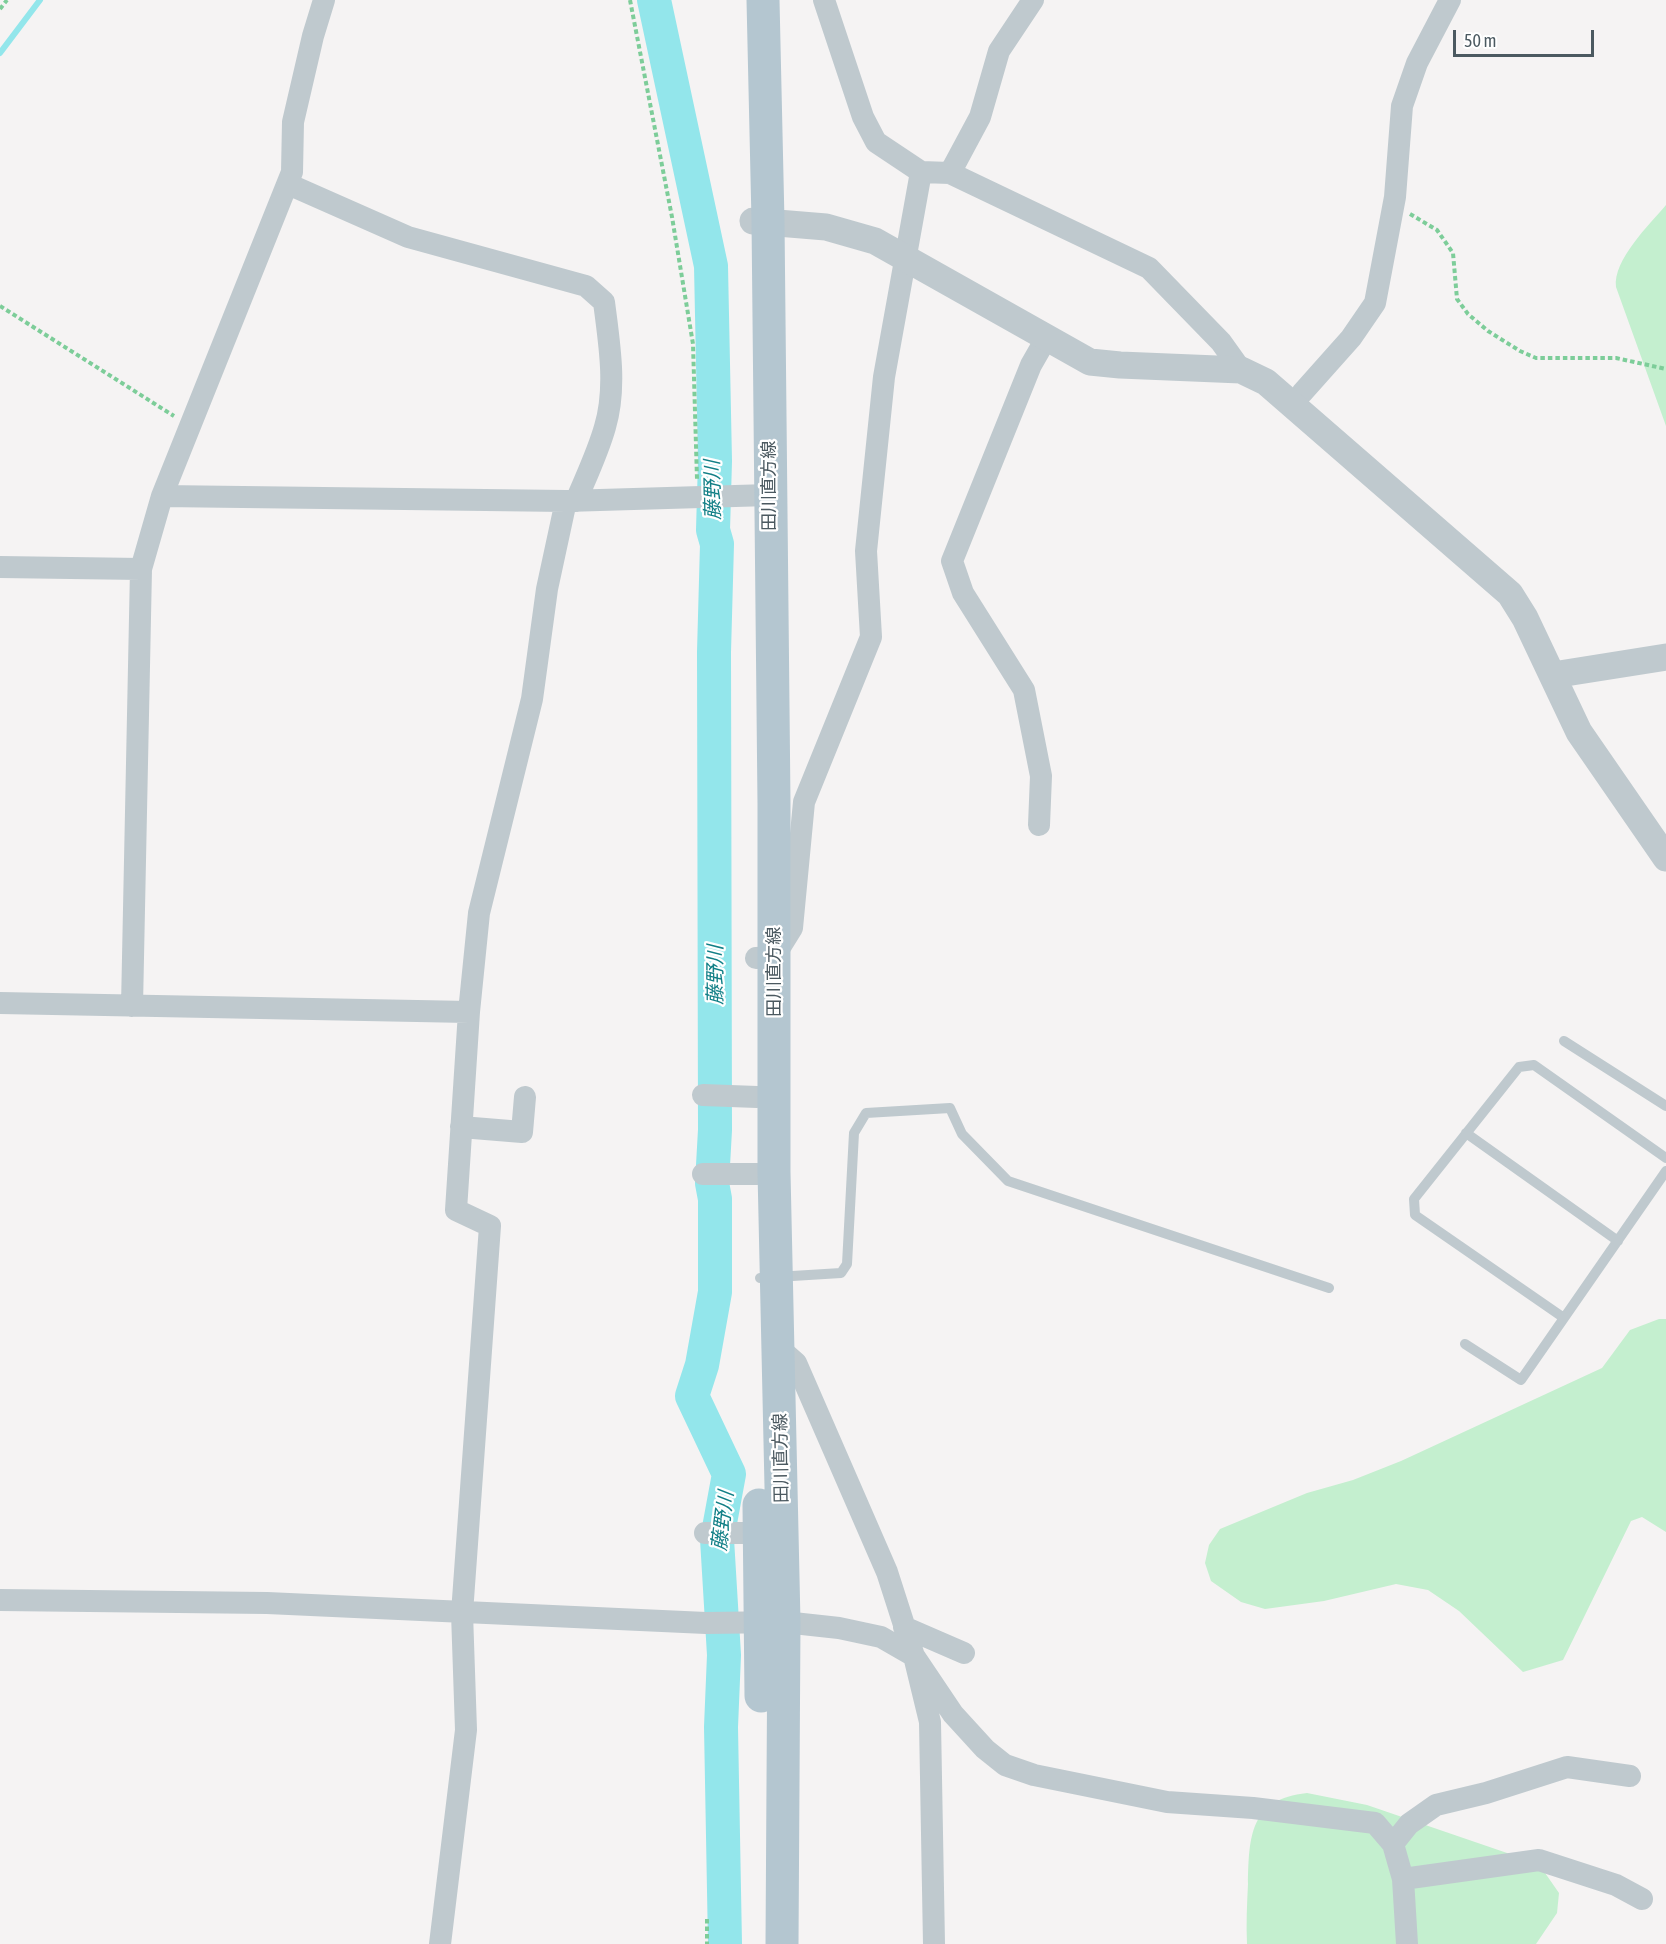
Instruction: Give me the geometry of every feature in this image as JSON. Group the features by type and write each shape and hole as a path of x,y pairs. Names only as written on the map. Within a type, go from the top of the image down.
{"main road":[{"name":"田川直方線","path":"749,0 761,221"},
{"name":"田川直方線","path":"764,0 759,495 765,957 774,1172 758,1533 782,1944"},
{"name":"田川直方線","path":"762,1944 765,1623 779,1348 757,1174 756,1097 765,957"}],"street":[{"path":"132,1006 141,569 162,496 292,172 293,122 324,0"},
{"path":"824,0 862,117 876,142 921,171 950,173 1149,268 1221,342 1241,370"},
{"path":"950,173 980,117 999,51 1033,0"},
{"path":"1302,393 1351,338 1375,303 1393,207 1402,106 1417,63 1450,0"},
{"path":"765,957 792,928 804,802 871,637 866,551 884,377 904,255 921,171"},
{"path":"288,184 408,237 586,286 604,302 610,351 610,399 606,427 571,501 547,589 532,699 480,913 469,1012 456,1210 490,1226 462,1613 465,1730 440,1944"},
{"path":"761,221 826,227 875,241 904,255 1090,362 1119,366 1241,370 1266,382 1510,594 1579,732 1666,858"},
{"path":"1040,825 1041,776 1023,690 963,593 952,561 1031,365 1047,337"},
{"path":"162,496 571,501 759,495"},
{"path":"0,567 141,569"},
{"path":"1552,675 1666,657"},
{"path":"0,1003 469,1012"},
{"path":"703,1095 756,1097"},
{"path":"461,1127 522,1132 525,1097"},
{"path":"703,1174 757,1174"},
{"path":"779,1348 796,1363 886,1572 914,1656 930,1722 936,1943"},
{"path":"705,1533 758,1533"},
{"path":"0,1600 267,1603 706,1623 765,1623 839,1628 881,1637 914,1656 953,1714 985,1749 1005,1765 1034,1775 1167,1802 1253,1808 1375,1823 1393,1844 1403,1879 1407,1944"},
{"path":"904,1627 964,1653"},
{"path":"1393,1844 1409,1824 1436,1805 1486,1793 1567,1767 1630,1776"},
{"path":"1403,1879 1539,1860 1616,1885 1642,1899"}],"lane":[{"path":"1564,1041 1666,1106"},
{"path":"1564,1318 1415,1215 1414,1199 1519,1067 1534,1065 1666,1158"},
{"path":"769,1277 841,1273 847,1264 854,1133 866,1113 950,1108 962,1134 1008,1181 1329,1288"},
{"path":"1466,1133 1618,1241"},
{"path":"1465,1344 1521,1380 1666,1171"}],"path":[{"path":"0,9 7,0"},
{"path":"630,0 672,217 693,344 698,496"},
{"path":"1393,207 1437,230 1453,253 1457,299 1468,314 1488,331 1520,351 1536,358 1616,358 1666,369"},
{"path":"0,306 190,426"},
{"path":"707,1919 707,1944"}],"green space":[{"path":"1666,205 1666,426 1616,287 1620,266 1626,254"},
{"path":"1659,1319 1666,1319 1666,1532 1642,1517 1631,1521 1563,1660 1523,1672 1459,1611 1428,1590 1396,1584 1324,1601 1265,1609 1241,1602 1211,1581 1205,1563 1209,1545 1220,1529 1307,1493 1353,1480 1401,1461 1602,1368 1630,1330"},
{"path":"1307,1793 1367,1805 1510,1854 1543,1870 1559,1893 1557,1913 1536,1944 1247,1944 1250,1850 1256,1823 1274,1803"}],"waterway":[{"path":"0,53 40,0"},
{"name":"藤野川","path":"654,0 711,266 715,461 713,530 717,544 714,652 715,1130 712,1183 715,1199 715,1292 702,1365 692,1396 729,1474 717,1539 724,1655 721,1727 725,1944"}]}
